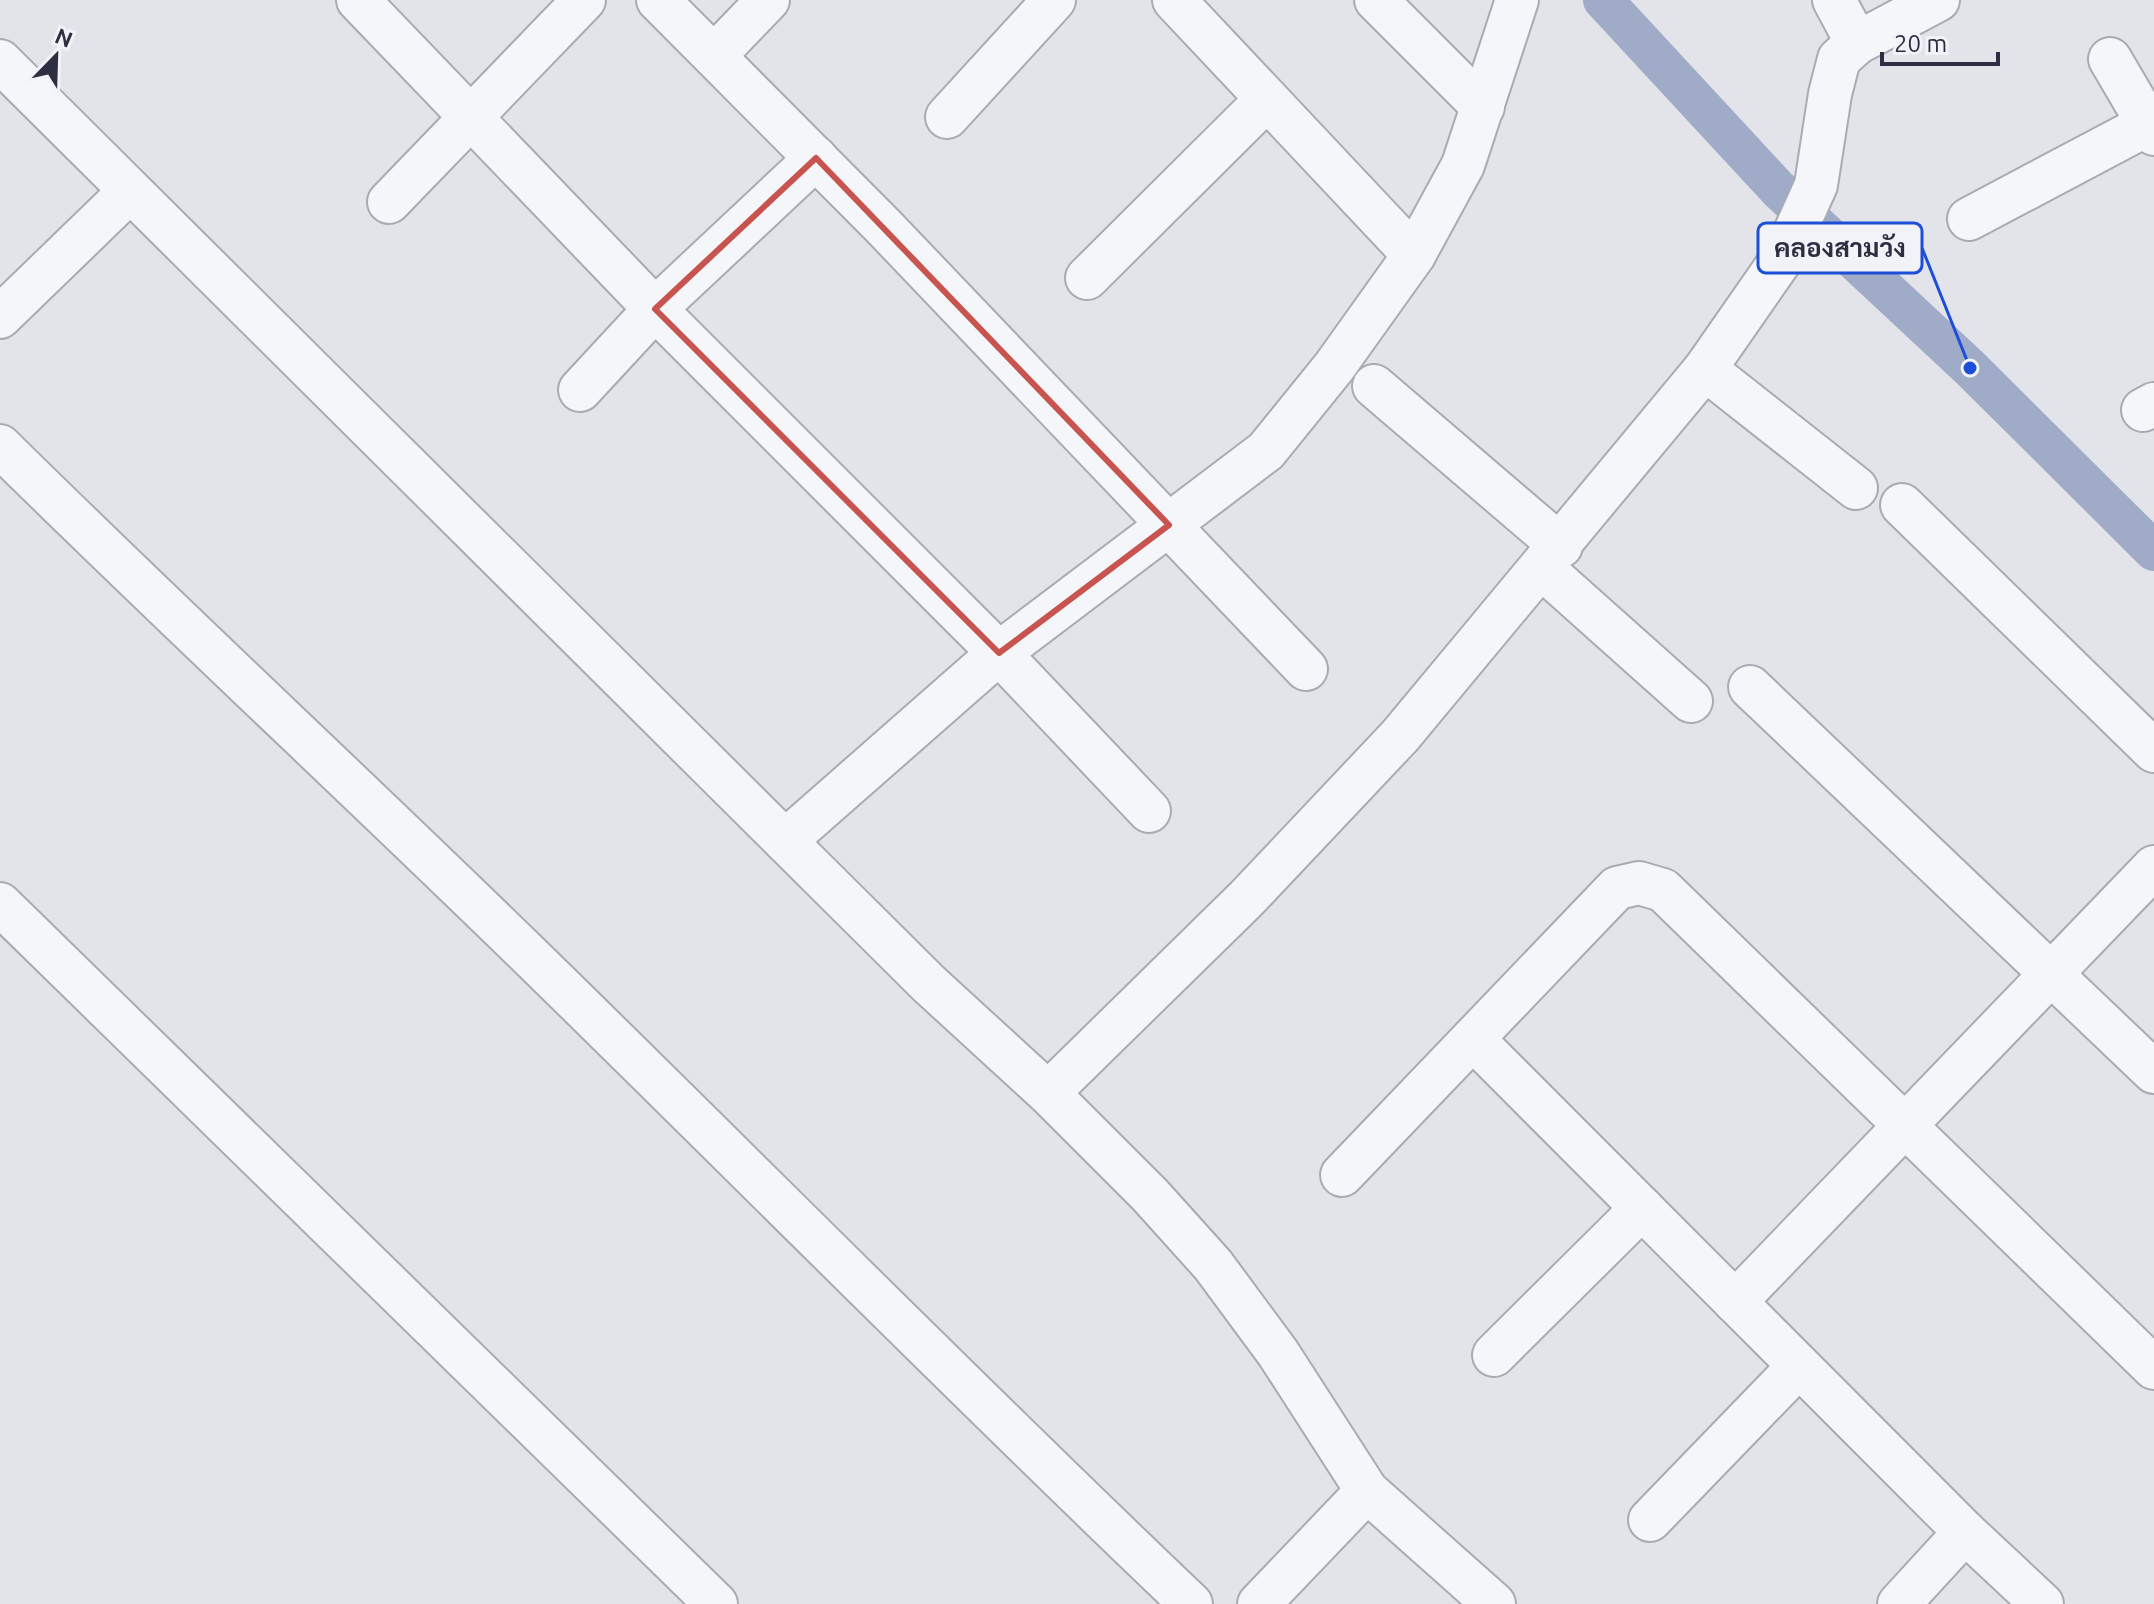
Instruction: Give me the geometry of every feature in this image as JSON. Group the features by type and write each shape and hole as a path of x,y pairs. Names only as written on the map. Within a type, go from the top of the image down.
{"street":[{"path":"358,0 655,309 999,653 1149,811"},
{"path":"389,202 584,0"},
{"path":"658,0 816,158 1306,669"},
{"path":"714,56 768,0"},
{"path":"947,117 1054,0"},
{"path":"1174,0 1414,255"},
{"path":"1376,0 1483,107"},
{"path":"785,841 999,653 1274,442 1334,367 1414,255 1463,165 1517,0"},
{"path":"1834,0 1857,43"},
{"path":"1048,1093 1247,898 1400,736 1705,369 1785,254 1816,185 1830,94 1839,59 1857,43 1938,0"},
{"path":"1969,219 2152,126 2110,59"},
{"path":"0,61 625,678 929,984 1048,1093 1150,1195 1213,1265 1321,1416 1367,1491 1494,1604"},
{"path":"1087,278 1267,99"},
{"path":"580,390 655,309 816,158"},
{"path":"0,317 130,191"},
{"path":"1705,369 1856,488"},
{"path":"1374,386 1551,557 1691,701"},
{"path":"0,446 164,608 534,960 837,1263 1191,1604"},
{"path":"1902,505 2154,751"},
{"path":"1750,687 2154,1072"},
{"path":"1735,1302 1907,1127 2154,867"},
{"path":"1342,1175 1617,888 1639,883 1663,890 2154,1368"},
{"path":"0,904 716,1604"},
{"path":"1473,1039 1965,1532 2042,1604"},
{"path":"1494,1355 1642,1208"},
{"path":"1650,1520 1799,1366"},
{"path":"1259,1604 1367,1491"},
{"path":"1899,1604 1965,1532"}],"highlighted area":[{"path":"816,158 1169,525 999,653 655,309"}],"waterway":[{"path":"1603,0 1778,189 1970,368 2154,551"}],"place":[{"name":"คลองสามวัง","path":"1970,368"}]}
